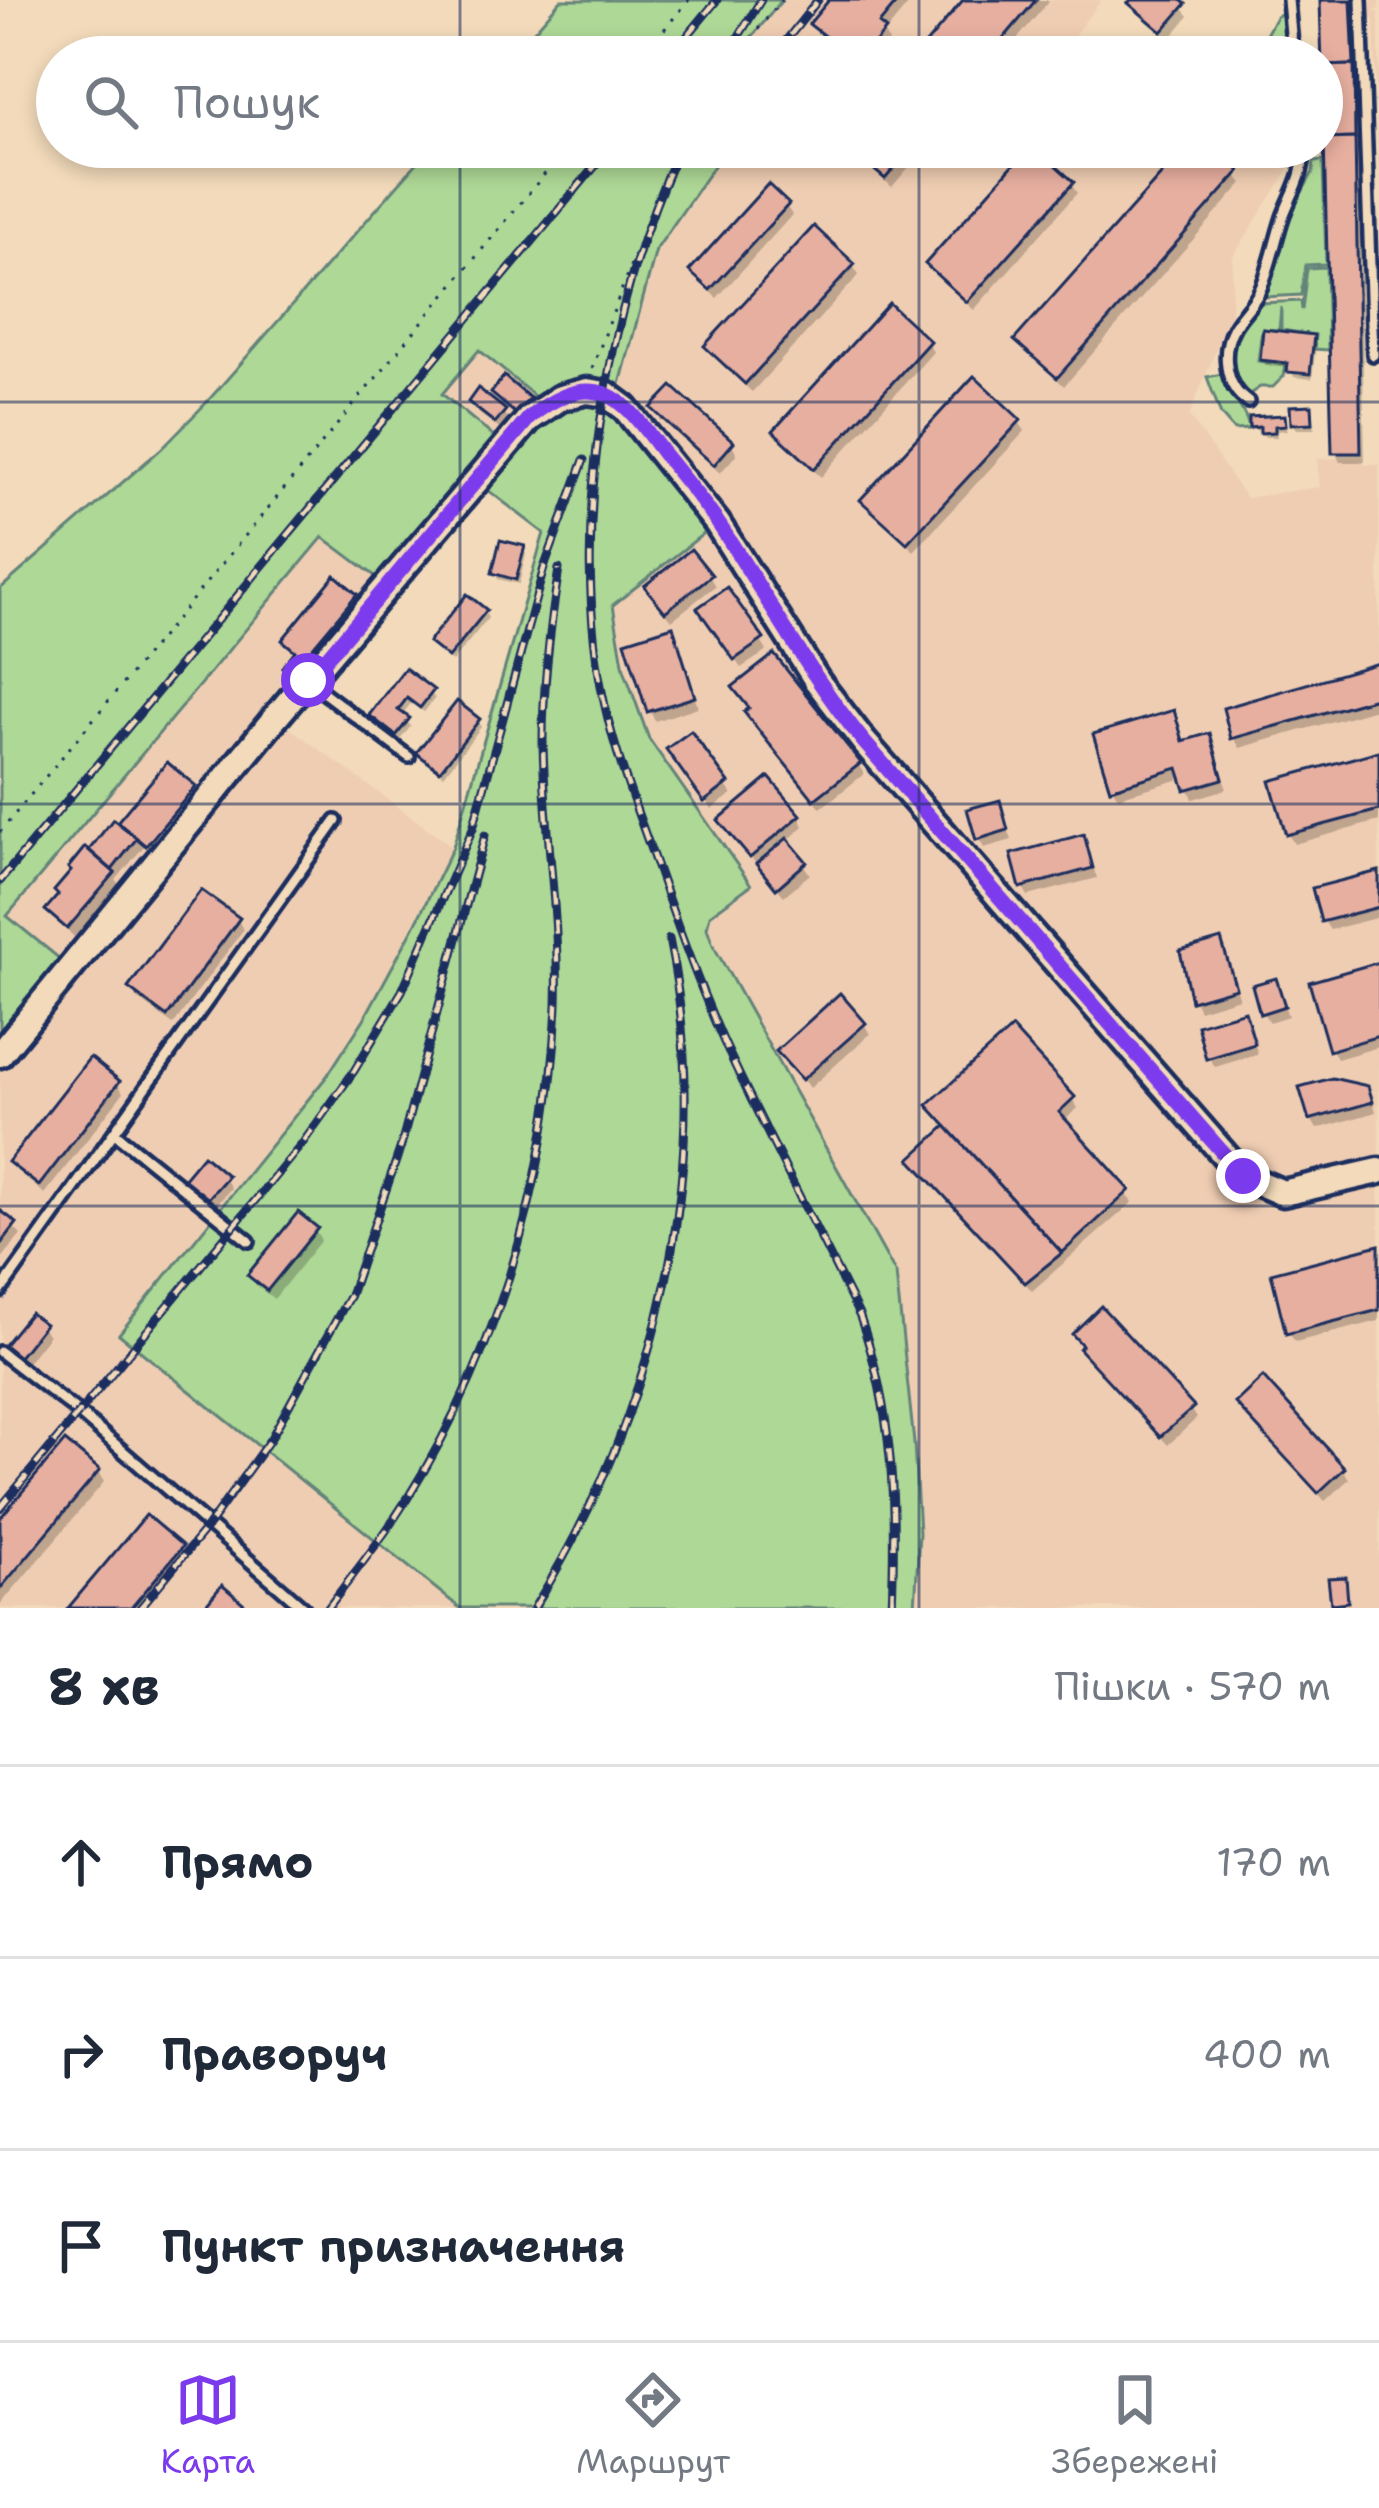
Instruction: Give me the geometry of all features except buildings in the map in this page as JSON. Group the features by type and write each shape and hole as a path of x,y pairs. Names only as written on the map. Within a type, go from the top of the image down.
{"street":[{"path":"0,1054 529,418 553,401 581,392 611,397 636,419 718,523 851,727 1243,1176 1283,1192 1379,1171"}],"lane":[{"path":"1288,0 1291,36"},
{"path":"1361,0 1373,355"},
{"path":"1248,402 1240,397 1227,370 1228,343 1260,292 1302,168"},
{"path":"308,680 409,757"},
{"path":"0,1292 336,821"},
{"path":"116,1134 249,1241"},
{"path":"0,1352 80,1414 304,1608"}],"path":[{"path":"659,36 689,0"},
{"path":"752,36 782,0"},
{"path":"0,832 550,168"},
{"path":"581,392 608,333 667,168"}],"shaded area":[{"path":"782,0 1101,0 1074,36 753,36"},
{"path":"1318,0 1379,0 1379,9 1373,11 1379,12 1379,188 1374,19 1353,19 1357,138 1343,138 1343,36 1319,36"},
{"path":"713,168 1289,168 1233,256 1231,312 1189,416 1246,498 1320,487 1317,459 1363,457 1364,465 1379,465 1379,1608 915,1608 919,1533 914,1443 896,1274 713,945 707,928 710,915 751,884 649,738 624,669 613,605 717,523 615,399 656,250"},
{"path":"479,350 546,405 505,447 442,395"},
{"path":"324,536 387,585 276,718 453,847 364,1019 327,1076 120,1334 460,1608 0,1608 0,1053 7,917"}],"green space":[{"path":"561,0 782,0 753,36 529,36"},
{"path":"1288,8 1291,36 1265,36"},
{"path":"413,168 713,168 656,250 616,399 717,523 613,605 624,669 649,739 751,885 710,915 707,928 713,945 896,1274 914,1443 919,1533 915,1608 460,1608 119,1334 327,1076 416,923 453,847 544,533 476,481 387,585 323,537 7,916 71,968 0,1053 0,589 161,449","holes":["479,350 545,405 505,446 442,394"]},
{"path":"1323,168 1326,264 1306,265 1301,295 1265,297 1287,220 1313,172"},
{"path":"1326,267 1328,350 1314,349 1315,335 1281,330 1281,307 1279,330 1262,329 1258,361 1286,365 1284,376 1273,387 1260,387 1248,395 1239,384 1232,360 1243,324 1260,303 1301,301 1302,310 1307,268"},
{"path":"1222,374 1249,429 1234,430 1221,415 1207,377"}],"railway":[{"path":"687,36 717,0"},
{"path":"739,36 761,0"},
{"path":"790,36 818,0"},
{"path":"0,881 594,168"},
{"path":"671,168 632,277 600,421 590,568 594,639 615,743 694,971 739,1075 860,1317 880,1389 890,1461 892,1608"},
{"path":"0,1508 302,1144 402,991 473,828 544,568 584,460"},
{"path":"328,1608 388,1528 457,1408 509,1278 527,1211 542,1143 557,1005 543,741 559,569"},
{"path":"140,1608 208,1526 271,1438 350,1295 401,1146 485,835"},
{"path":"534,1608 577,1532 613,1453 643,1371 665,1286 679,1200 685,1113 682,1025 669,939"}],"route":[{"path":"308,680 529,418 572,394 593,391 611,397 636,419 718,523 839,712 1243,1176"}]}
